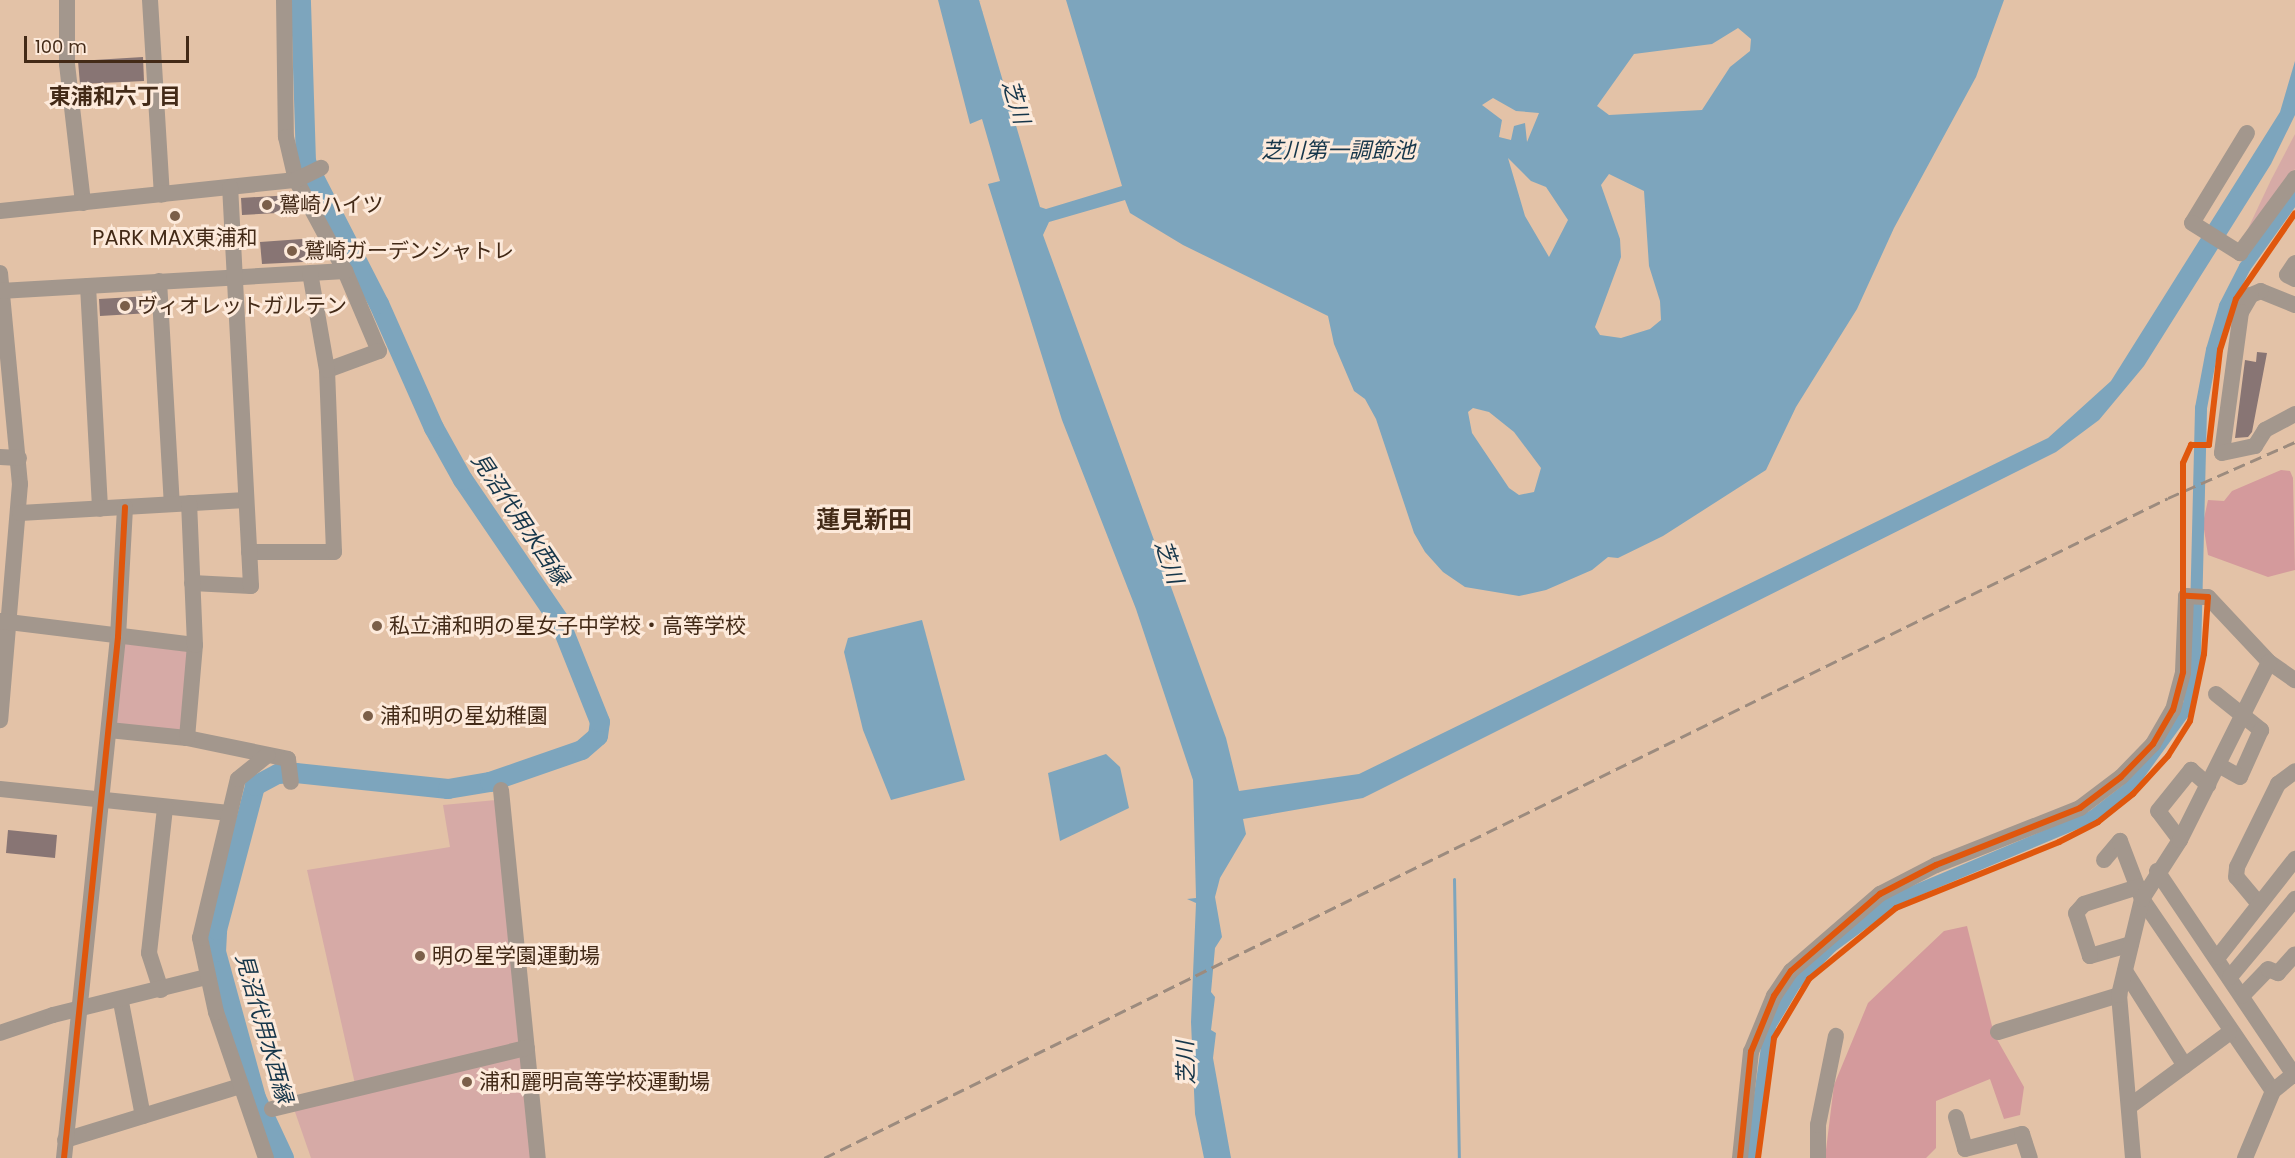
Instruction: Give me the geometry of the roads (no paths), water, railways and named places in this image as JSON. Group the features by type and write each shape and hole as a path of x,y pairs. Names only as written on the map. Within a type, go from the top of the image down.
{"street":[{"path":"67,0 67,64 83,203"},
{"path":"150,0 162,195"},
{"path":"284,0 286,137 301,177 379,351 327,370"},
{"path":"2247,133 2192,223 2240,253 2295,178"},
{"path":"0,211 230,188 301,177 321,168"},
{"path":"192,583 251,586 230,188"},
{"path":"2295,263 2287,275 2295,279"},
{"path":"1,291 345,271"},
{"path":"0,273 19,458 20,513 5,621 0,720"},
{"path":"249,552 334,552 327,370 310,273"},
{"path":"159,282 180,504 192,583 195,645 187,738"},
{"path":"88,286 100,509"},
{"path":"2295,305 2261,291 2250,295 2241,312 2222,453 2255,446 2265,430 2295,414"},
{"path":"0,457 19,458"},
{"path":"20,513 246,500"},
{"path":"64,1158 118,637 125,507"},
{"path":"1740,1158 1751,1052 1786,977 1832,931 1880,894 1936,865 2080,808 2121,777 2153,744 2173,710 2183,672 2186,596 2197,596 2269,662 2295,680"},
{"path":"5,621 195,645"},
{"path":"2133,1158 2119,995 2140,893 2180,840 2220,765 2269,662"},
{"path":"2216,694 2261,730 2240,777 2220,765"},
{"path":"109,730 187,738 288,759 291,782"},
{"path":"266,1158 240,1086 207,977 201,921 238,779 268,755"},
{"path":"2180,840 2158,811 2191,770 2208,785"},
{"path":"2259,904 2236,877 2237,867 2278,784 2295,771"},
{"path":"0,789 230,813"},
{"path":"501,790 538,1158"},
{"path":"161,990 149,953 165,807"},
{"path":"2104,860 2121,841 2140,893 2229,1032 2273,1091"},
{"path":"2218,957 2274,887 2294,856"},
{"path":"2157,872 2218,957 2294,1074 2273,1091 2245,1158"},
{"path":"2230,977 2293,902 2274,887"},
{"path":"2131,944 2090,956 2076,913 2084,904 2140,893"},
{"path":"2242,996 2268,969 2278,973 2295,954"},
{"path":"2125,971 2185,1065"},
{"path":"0,1033 53,1015 121,1002 207,977"},
{"path":"1998,1032 2119,995"},
{"path":"121,1002 143,1116"},
{"path":"2130,1106 2229,1032"},
{"path":"1818,1158 1818,1125 1836,1036"},
{"path":"272,1109 527,1048"},
{"path":"65,1140 240,1086"},
{"path":"1956,1118 1965,1149 2022,1134 2030,1158"}],"water":[{"name":"芝川第一調節池","path":"938,0 979,0 1040,207 1046,209 1122,186 1066,0 2004,0 1976,77 1894,228 1857,309 1796,407 1766,470 1663,536 1618,558 1608,557 1592,570 1546,590 1519,596 1465,587 1443,572 1425,552 1414,533 1376,419 1365,399 1354,391 1334,344 1328,316 1183,245 1130,213 1125,200 1049,222 1043,235 1226,738 1239,791 1359,774 2048,438 2111,381 2280,112 2295,61 2295,115 2271,164 2144,366 2099,420 2056,452 1363,798 1243,819 1246,834 1220,878 1215,897 1222,937 1215,948 1211,992 1215,997 1211,1030 1216,1033 1213,1058 1231,1158 1204,1158 1195,1114 1191,1022 1196,903 1187,899 1196,898 1193,780 1136,609 1062,420 988,184 1000,181 982,119 970,124","holes":["1738,28 1751,39 1750,51 1730,67 1702,110 1609,115 1597,106 1634,54 1712,44","1493,98 1516,111 1539,113 1527,142 1525,123 1514,126 1511,140 1499,137 1502,120 1482,105","1508,158 1531,181 1546,187 1568,220 1549,257 1525,216","1609,174 1644,191 1649,266 1660,301 1661,320 1650,329 1621,338 1600,335 1595,327 1621,257 1620,239 1601,185","1473,408 1489,412 1514,432 1541,468 1534,492 1519,495 1509,488 1472,433 1468,412"]},
{"path":"922,620 965,780 891,800 863,730 844,652 848,638"},
{"path":"1106,754 1120,767 1129,808 1060,841 1048,773"}],"waterway":[{"name":"見沼代用水西縁","path":"284,1158 256,1098 216,952 217,930 255,786 278,774 296,773 448,789 490,782 582,750 598,736 600,722 560,622 463,480 434,428 379,304 306,162 301,0"},
{"path":"1751,1158 1770,1026 1795,984 1831,947 1896,899 2093,816 2129,788 2189,705 2195,655 2201,408 2212,350 2225,306 2245,267 2295,197"},
{"path":"1454,879 1459,1158"}],"railway":[{"path":"824,1158 2168,498 2295,442"}],"place":[{"name":"鷲崎ハイツ","path":"267,205"},
{"name":"PARK MAX東浦和","path":"175,216"},
{"name":"鷲崎ガーデンシャトレ","path":"292,251"},
{"name":"ヴィオレットガルテン","path":"125,306"},
{"name":"私立浦和明の星女子中学校・高等学校","path":"377,626"},
{"name":"浦和明の星幼稚園","path":"368,716"},
{"name":"明の星学園運動場","path":"420,956"},
{"name":"浦和麗明高等学校運動場","path":"467,1082"}],"district":[{"name":"東浦和六丁目","path":"115,97"},
{"name":"蓮見新田","path":"864,520"}],"water label":[{"name":"芝川","path":"1016,102"},
{"name":"芝川","path":"1169,562"},
{"name":"芝川","path":"1186,1063"}]}
